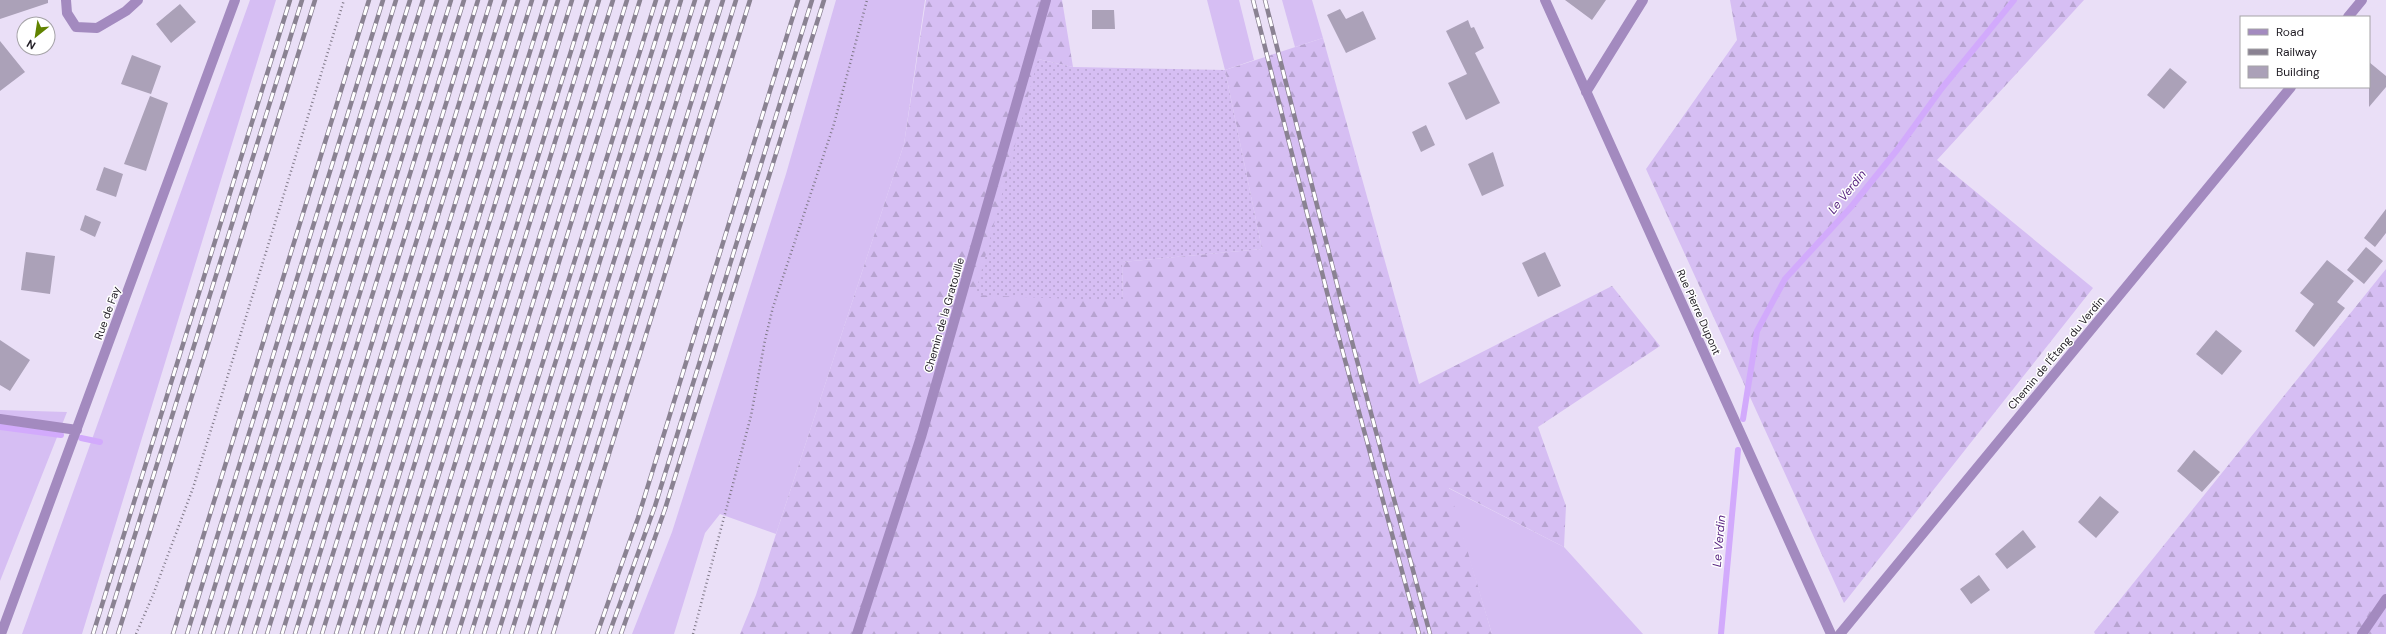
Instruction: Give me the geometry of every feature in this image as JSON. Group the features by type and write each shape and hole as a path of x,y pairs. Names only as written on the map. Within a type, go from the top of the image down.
{"street":[{"path":"66,0 67,13 76,27 97,28 126,11 138,0"},
{"name":"Rue de Fay","path":"1,634 235,0"},
{"name":"Chemin de la Gratouille","path":"857,634 921,437 1046,0"},
{"name":"Rue Pierre Dupont","path":"1545,0 1832,634"},
{"path":"1586,92 1643,0"},
{"path":"2349,16 2362,0"},
{"name":"Chemin de l'Étang du Verdin","path":"1840,634 2290,88"},
{"path":"0,419 77,430"},
{"path":"2362,634 2386,599"}],"path":[{"path":"136,634 154,595 193,488 344,0"},
{"path":"693,634 751,416 765,340 774,307 834,124 867,0"}],"green space":[{"path":"250,0 276,0 82,634 22,634"},
{"path":"836,0 925,0 904,144 776,534 720,514 705,533 674,634 632,634 672,532 786,174"},
{"path":"926,0 1062,0 1073,67 1038,59 1123,300 1122,262 1262,249 1225,70 1323,38 1419,384 1612,286 1660,346 1538,427 1566,506 1564,547 1449,488 1492,634 740,634 756,595 904,144"},
{"path":"1207,0 1239,0 1254,60 1225,70"},
{"path":"1282,0 1312,0 1323,38 1295,47"},
{"path":"1730,0 2084,0 1937,160 2093,288 1844,603 1646,169 1737,40"},
{"path":"1038,59 1073,67 1225,70 1262,249 1122,262 1123,301 975,295"},
{"path":"2386,269 2386,634 2095,634 2094,632"},
{"path":"0,410 67,412 0,581"},
{"path":"1448,488 1564,547 1643,634 1492,634"}],"building":[{"path":"0,0 48,0 48,3 0,19"},
{"path":"1565,0 1606,0 1592,20"},
{"path":"180,4 196,22 171,43 156,24"},
{"path":"1340,9 1346,19 1363,11 1376,39 1346,53 1327,15"},
{"path":"1092,10 1114,10 1115,29 1092,29"},
{"path":"1468,20 1471,28 1474,27 1484,48 1475,53 1500,103 1466,120 1448,83 1467,74 1446,31"},
{"path":"0,41 25,72 0,91"},
{"path":"132,55 161,66 151,94 121,84"},
{"path":"2370,63 2386,76 2386,87 2369,107"},
{"path":"2170,68 2187,82 2164,109 2147,95"},
{"path":"150,96 168,103 146,171 124,164"},
{"path":"1426,125 1435,145 1421,152 1412,132"},
{"path":"1493,152 1504,186 1482,196 1468,164"},
{"path":"104,167 123,174 116,197 96,190"},
{"path":"2386,209 2386,233 2375,247 2364,238"},
{"path":"85,215 101,222 95,237 80,230"},
{"path":"2366,247 2383,261 2364,284 2347,270"},
{"path":"26,252 55,256 50,294 21,290"},
{"path":"1545,252 1561,286 1538,297 1522,263"},
{"path":"2327,260 2354,281 2337,302 2345,308 2314,347 2295,331 2314,304 2300,293"},
{"path":"2216,330 2242,351 2222,375 2196,354"},
{"path":"0,340 30,360 10,391 0,385"},
{"path":"2194,450 2220,472 2202,492 2177,471"},
{"path":"2100,496 2119,512 2096,538 2078,522"},
{"path":"2023,530 2036,547 2007,569 1995,554"},
{"path":"1979,575 1990,590 1971,604 1960,589"}],"waterway":[{"name":"Le Verdin","path":"1743,419 1757,331 1785,279 1851,207 1897,150 1942,88 2014,0"},
{"path":"0,427 61,435"},
{"path":"81,438 100,442"},
{"name":"Le Verdin","path":"1721,634 1738,450"}],"railway":[{"path":"93,634 290,0"},
{"path":"104,634 302,0"},
{"path":"118,634 315,0"},
{"path":"173,634 369,0"},
{"path":"187,634 383,0"},
{"path":"200,634 396,0"},
{"path":"213,634 410,0"},
{"path":"226,634 423,0"},
{"path":"240,634 437,0"},
{"path":"254,634 451,0"},
{"path":"267,634 464,0"},
{"path":"282,634 478,0"},
{"path":"295,634 491,0"},
{"path":"308,634 505,0"},
{"path":"322,634 518,0"},
{"path":"336,634 532,0"},
{"path":"350,634 546,0"},
{"path":"362,634 558,0"},
{"path":"376,634 572,0"},
{"path":"389,634 587,0"},
{"path":"402,634 599,0"},
{"path":"416,634 613,0"},
{"path":"430,634 627,0"},
{"path":"444,634 640,0"},
{"path":"458,634 656,0"},
{"path":"471,634 668,0"},
{"path":"484,634 681,0"},
{"path":"498,634 695,0"},
{"path":"511,634 708,0"},
{"path":"526,634 723,0"},
{"path":"539,634 736,0"},
{"path":"553,634 750,0"},
{"path":"597,634 638,518 798,0"},
{"path":"609,634 655,506 812,0"},
{"path":"621,634 665,509 824,0"},
{"path":"1253,0 1332,312 1419,634"},
{"path":"1265,0 1343,308 1430,634"}]}
